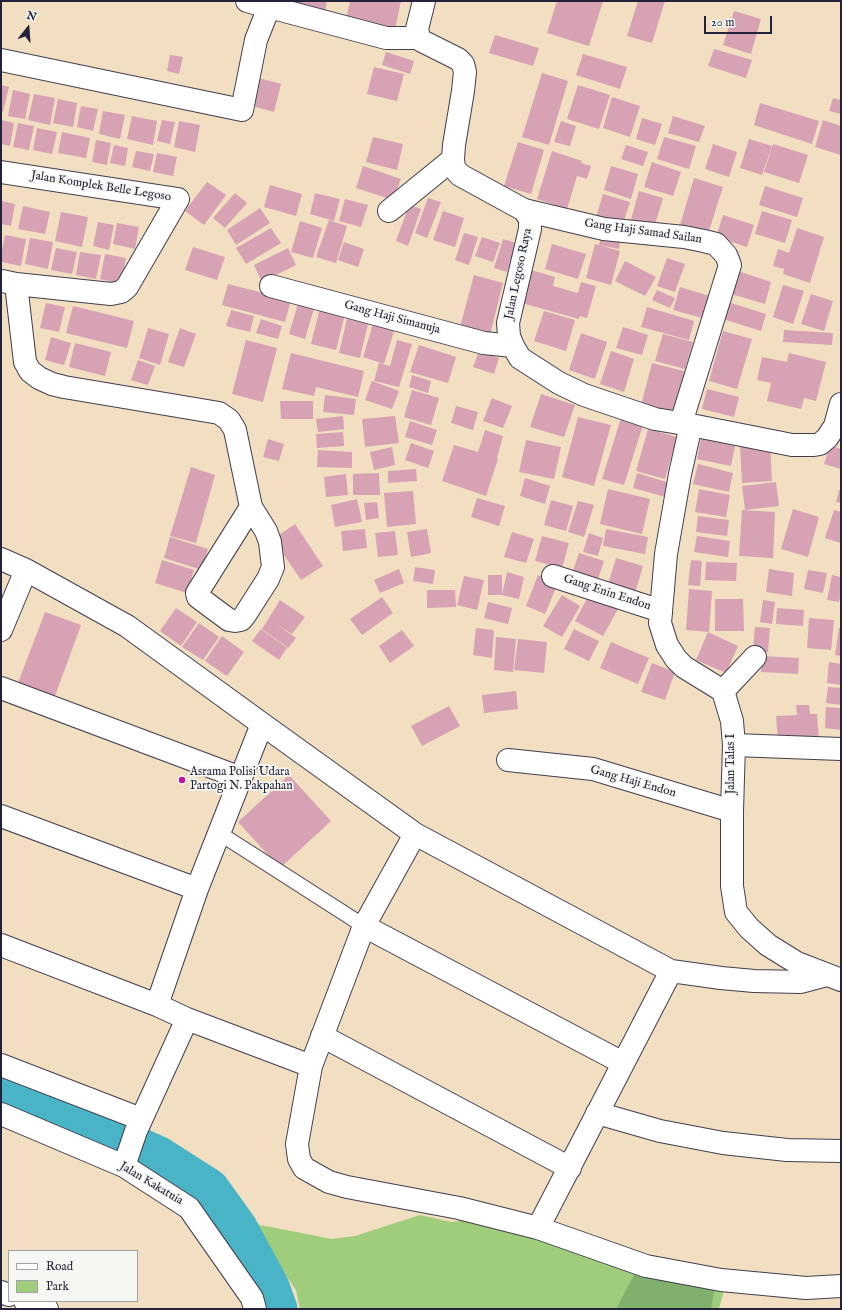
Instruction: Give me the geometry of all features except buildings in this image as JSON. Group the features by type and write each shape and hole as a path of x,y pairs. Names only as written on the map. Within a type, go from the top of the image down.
{"street":[{"path":"247,1 386,38 419,38"},
{"path":"389,211 453,159 465,72 463,64 458,59 422,41 419,38 417,29 424,1"},
{"path":"1,60 242,110 256,40 269,7"},
{"name":"Jalan Legoso Raya","path":"453,159 454,168 460,175 524,210 530,220 530,229 508,323 509,336 520,358 559,383 584,395 656,420 686,424 792,445 820,444 834,426 841,404"},
{"name":"Jalan Komplek Belle Legoso","path":"1,172 178,199 127,287 121,292 111,294 8,282 25,362 30,371 39,378 52,384 219,413 229,420 235,430 251,507 266,531 270,542 274,567 245,615 238,621 229,620 198,597 197,593 251,507"},
{"name":"Gang Haji Samad Sailan","path":"524,210 604,229 684,237 704,241 716,244 726,255 730,265 686,424"},
{"name":"Gang Haji Simanuja","path":"271,286 484,343 513,346"},
{"path":"686,424 680,474 666,554 660,622 667,644 676,659 684,666 723,691 755,657"},
{"path":"1,559 26,570 127,626 415,834 671,971 754,981 801,982 834,978"},
{"path":"1,630 26,570"},
{"name":"Gang Enin Endon","path":"553,576 660,611"},
{"path":"1,688 241,778"},
{"name":"Jalan Talas I","path":"723,691 732,721 734,745 732,886 736,912 749,928 768,945 797,963 834,978"},
{"path":"157,1005 197,889 262,724"},
{"path":"734,745 841,749"},
{"name":"Gang Haji Endon","path":"508,760 593,769 732,811"},
{"path":"1,816 197,889"},
{"path":"415,834 364,926 311,1066 297,1144 299,1158 304,1168 329,1182 347,1187 459,1208 538,1228 646,1266 721,1280 806,1288 841,1286"},
{"path":"364,926 623,1063"},
{"path":"1,945 311,1066"},
{"path":"538,1228 671,971"},
{"path":"125,1163 138,1125 188,1019"},
{"path":"322,1036 570,1168"},
{"path":"1,1065 138,1125"},
{"path":"598,1113 660,1131 723,1143 787,1150 841,1151"},
{"name":"Jalan Kakatuia","path":"1,1114 125,1163 189,1208 252,1298 255,1309"},
{"path":"28,1302 47,1309"}],"lane":[{"path":"219,833 364,926"}],"green space":[{"path":"420,1215 451,1222 470,1220 724,1290 719,1309 300,1309 296,1290 250,1223 332,1239 355,1236"},
{"path":"645,1254 718,1270 711,1309 616,1309"}],"waterway":[{"path":"1,1089 82,1122 159,1157 209,1189 237,1228 269,1287 277,1309"}],"place":[{"name":"Asrama Polisi Udara Partogi N. Pakpahan","path":"182,780"}]}
